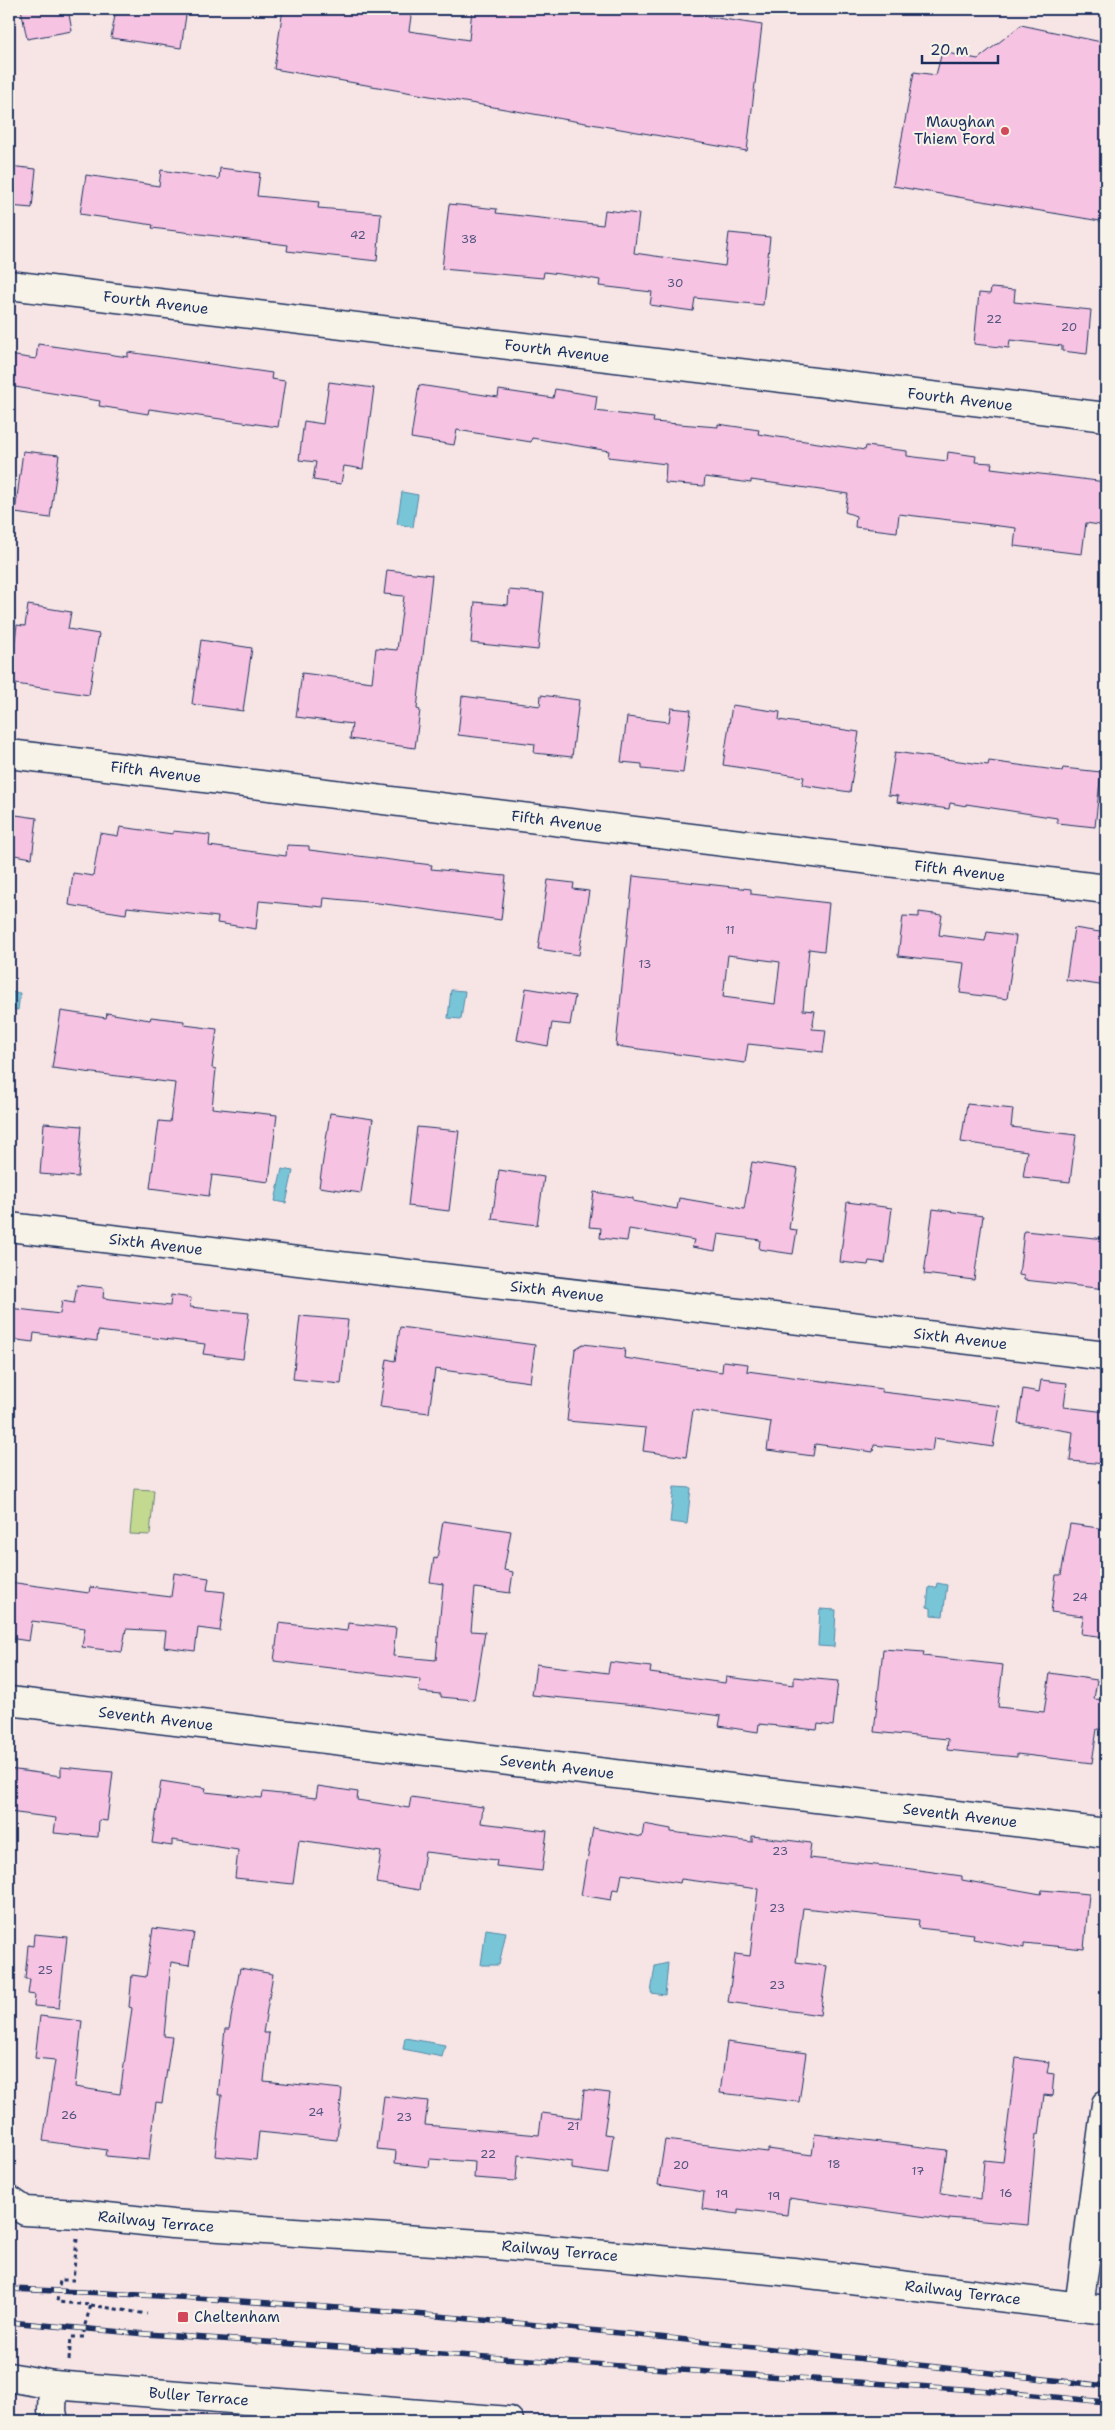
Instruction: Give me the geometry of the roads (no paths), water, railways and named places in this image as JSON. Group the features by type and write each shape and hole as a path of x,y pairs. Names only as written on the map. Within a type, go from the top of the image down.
{"street":[{"name":"Fourth Avenue","path":"9,285 1106,417"},
{"name":"Fifth Avenue","path":"9,754 1106,889"},
{"name":"Sixth Avenue","path":"9,1227 1106,1356"},
{"name":"Seventh Avenue","path":"9,1701 1106,1833"},
{"path":"1079,2307 1106,2104"},
{"name":"Railway Terrace","path":"11,2202 25,2211 79,2214 172,2224 496,2245 793,2272 1106,2310"},
{"name":"Buller Terrace","path":"9,2377 53,2385 496,2421"},
{"path":"53,2385 52,2411 54,2421"}],"water":[{"path":"402,492 418,495 413,527 397,524"},
{"path":"451,990 465,991 461,1019 448,1018"},
{"path":"9,992 20,993 18,1010 9,1009"},
{"path":"282,1169 293,1171 286,1203 275,1201"},
{"path":"674,1487 691,1488 687,1524 670,1522"},
{"path":"937,1583 947,1585 943,1616 931,1615 931,1608 927,1607 929,1587 936,1588"},
{"path":"820,1609 836,1610 834,1647 818,1646"},
{"path":"486,1929 506,1932 499,1965 481,1965"},
{"path":"668,1963 665,1995 651,1993 655,1966"},
{"path":"405,2038 445,2045 442,2057 403,2049"}],"railway":[{"path":"9,2289 147,2295 284,2304 558,2327 1106,2386"},
{"path":"9,2322 146,2334 991,2391 1106,2402"}],"place":[{"name":"Maughan Thiem Ford","path":"1005,131"},
{"name":"Cheltenham","path":"183,2317"}]}
